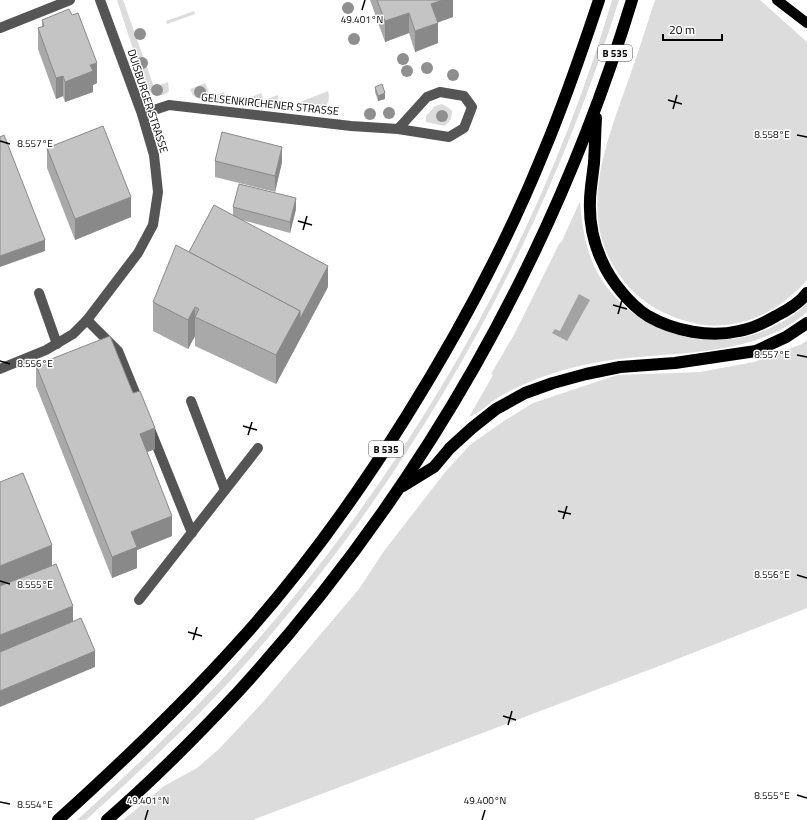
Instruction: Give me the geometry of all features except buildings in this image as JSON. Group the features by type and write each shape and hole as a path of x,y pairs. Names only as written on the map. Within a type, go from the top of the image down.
{"highway":[{"name":"B 535","path":"58,820 115,769 183,703 238,644 279,596 319,544 385,451 439,365 487,277 544,152 571,84 599,0"},
{"name":"B 535","path":"107,820 180,752 266,661 306,614 400,488 452,406 488,344 548,223 574,165 632,0"},
{"path":"596,106 594,165 590,189 592,235 602,261 613,281 630,301 648,315 670,326 690,331 715,333 739,332 762,324 783,312 804,297 807,293"},
{"path":"400,488 434,467 450,448 496,409 525,394 553,383 620,367 675,363 756,350 786,337 807,323"}],"main road":[{"path":"777,0 807,23"}],"street":[{"path":"0,28 70,0"},
{"name":"DUISBURGER STRASSE","path":"0,368 58,344 73,334 87,320 138,253 153,226 158,192 154,155 142,114 100,0"},
{"name":"GELSENKIRCHENER STRASSE","path":"142,114 169,105 351,126 398,129 449,137 464,128 472,107 464,96 440,92 427,96 398,129"},
{"path":"39,293 58,344"},
{"path":"87,320 118,351 192,533"},
{"path":"191,401 225,490"},
{"path":"139,600 258,448"}],"shaded area":[{"path":"117,0 123,0 154,87 168,82 169,91 164,95 151,93 146,89"},
{"path":"612,0 619,0 588,90 553,179 513,265 468,350 420,431 367,510 310,587 249,660 190,722 128,782 86,820 77,820 168,735 254,644 313,573 368,499 420,422 468,342 511,259 550,174 583,88"},
{"path":"655,0 760,0 807,42 807,280 796,292 783,302 756,318 725,325 709,325 693,323 673,317 654,308 630,288 623,280 608,257 600,233 597,208 603,157 610,132"},
{"path":"194,11 195,14 167,24 166,21"},
{"path":"205,83 211,97 224,92 223,101 220,102 200,99 193,96 190,89"},
{"path":"328,91 329,98 327,104 324,109 319,112 309,112 300,102"},
{"path":"261,93 264,100 278,95 279,104 277,107 274,108 254,105 246,99"},
{"path":"442,104 452,111 449,122 444,126 426,122 426,116 435,106"},
{"path":"580,201 582,221 588,250 600,277 615,297 634,314 656,327 680,335 704,340 730,339 754,334 778,324 793,315 807,303 807,312 783,329 756,340 696,352 604,361 555,373 526,383 508,392 469,417 493,375 491,374 515,333 560,242 561,243"},
{"path":"579,294 590,300 567,341 552,333 555,329 560,331"},
{"path":"807,340 807,608 667,663 253,820 123,820 164,786 197,768 219,749 263,702 359,589 384,551 446,471 471,444 533,403 617,375 700,372 754,362 802,344"}]}
